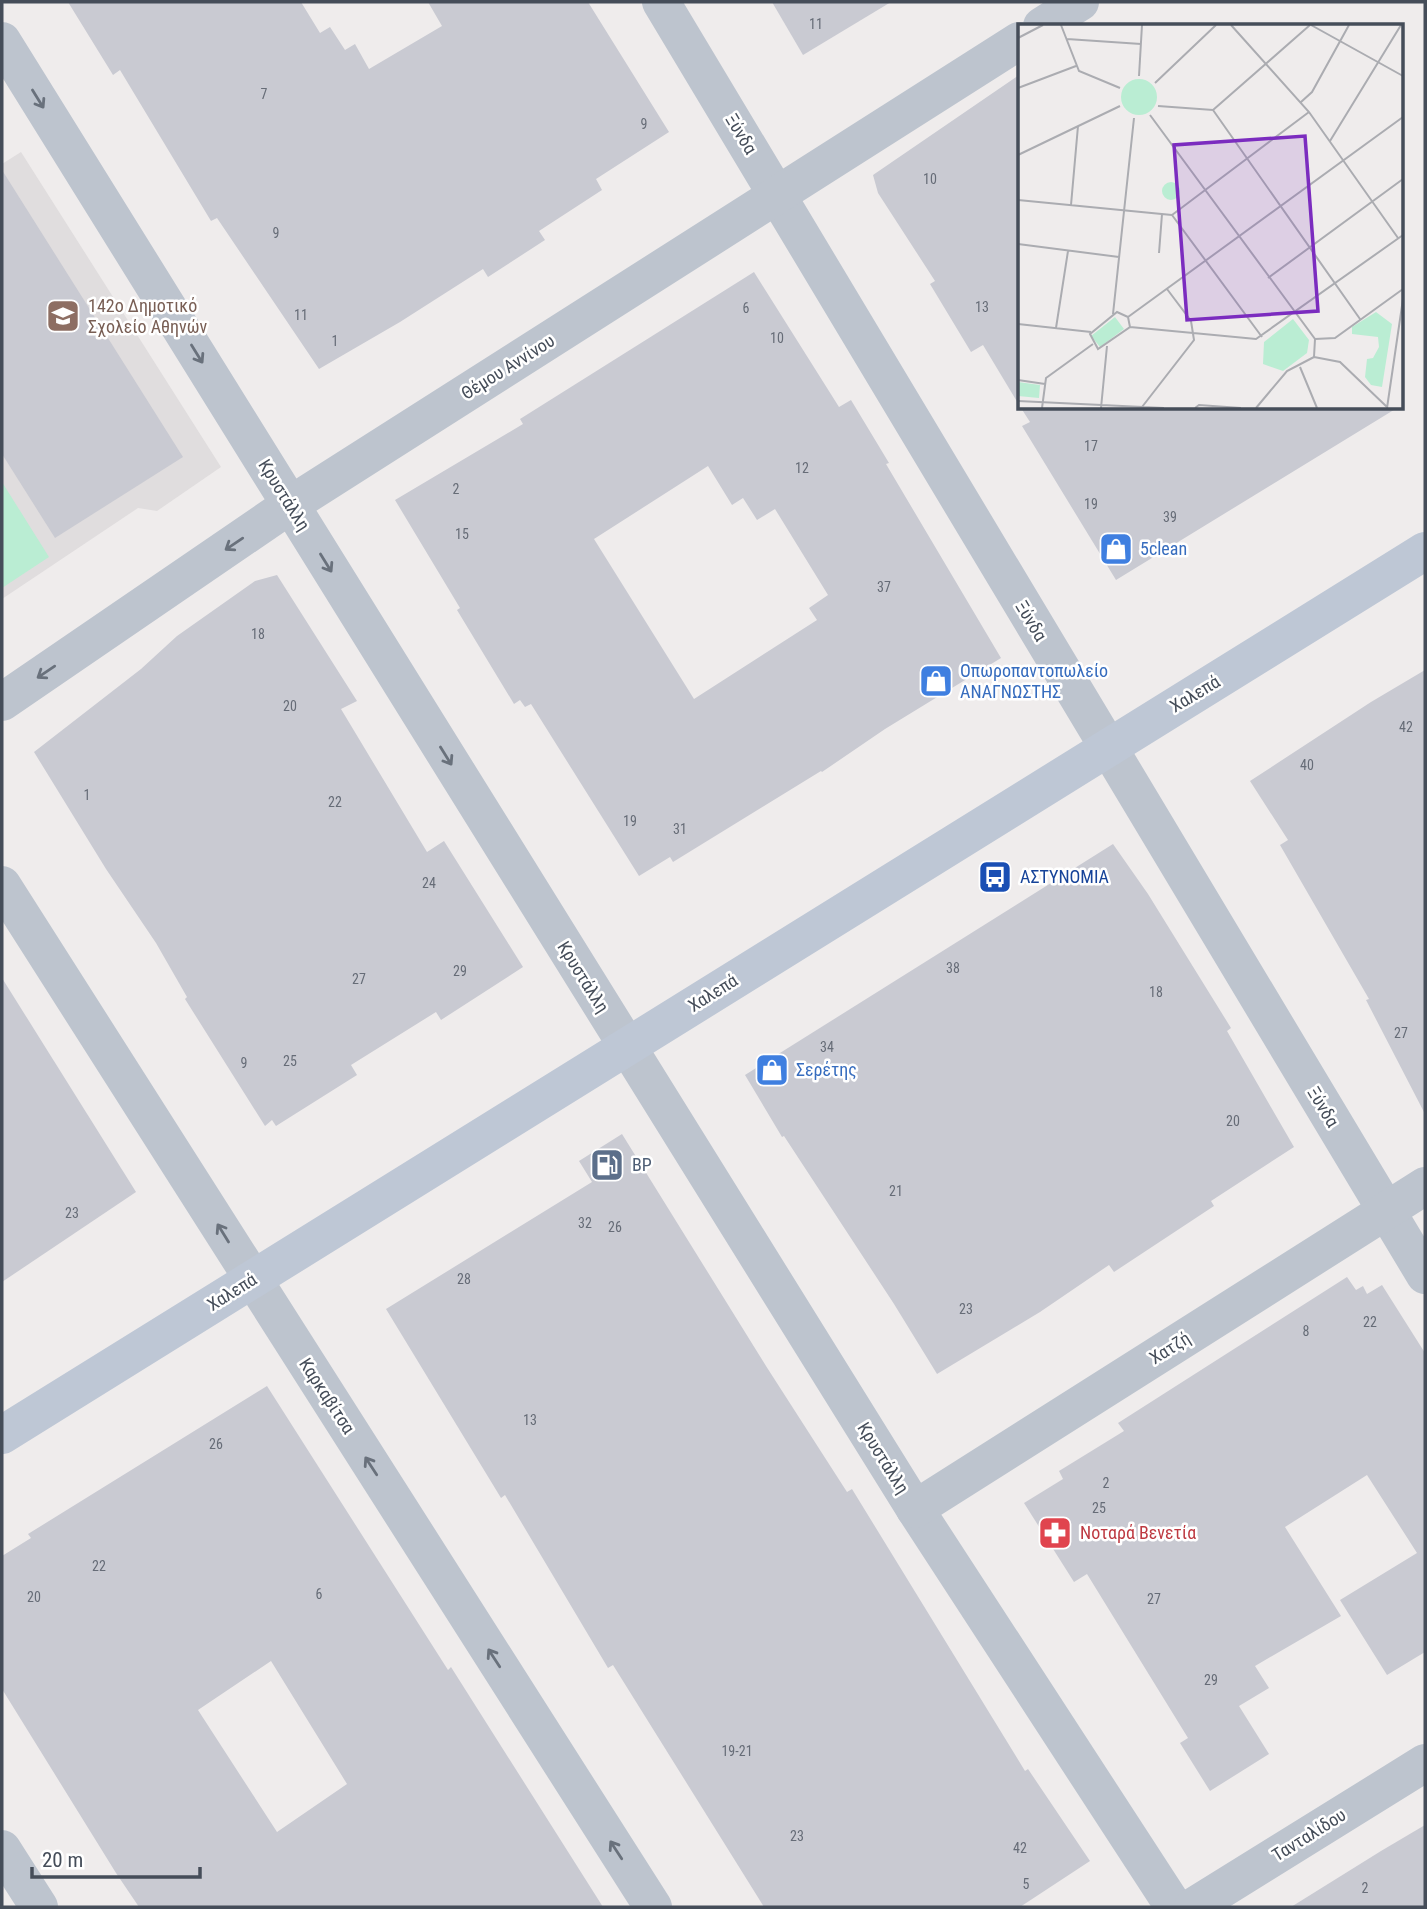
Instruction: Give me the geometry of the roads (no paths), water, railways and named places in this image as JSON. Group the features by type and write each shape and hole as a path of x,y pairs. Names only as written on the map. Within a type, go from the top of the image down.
{"street":[{"name":"Ξύνδα","path":"661,2 1425,1275"},
{"path":"1044,24 1080,2"},
{"name":"Κρυστάλλη","path":"2,41 915,1509 1174,1907"},
{"name":"Θέμου Αννίνου","path":"2,702 290,505 1018,42"},
{"name":"Χαλεπά","path":"2,1435 1425,551"},
{"name":"Καρκαβίτσα","path":"2,885 653,1907"},
{"name":"Χατζή","path":"915,1509 1425,1186"},
{"name":"Τανταλίδου","path":"1193,1907 1425,1763"},
{"path":"2,1849 39,1907"}],"place":[{"name":"142ο Δημοτικό Σχολείο Αθηνών","path":"63,316"},
{"name":"5clean","path":"1116,549"},
{"name":"Οπωροπαντοπωλείο ΑΝΑΓΝΩΣΤΗΣ","path":"936,681"},
{"name":"ΑΣΤΥΝΟΜΙΑ","path":"995,877"},
{"name":"Σερέτης","path":"772,1070"},
{"name":"BP","path":"607,1165"},
{"name":"Νοταρά Βενετία","path":"1055,1533"}]}
